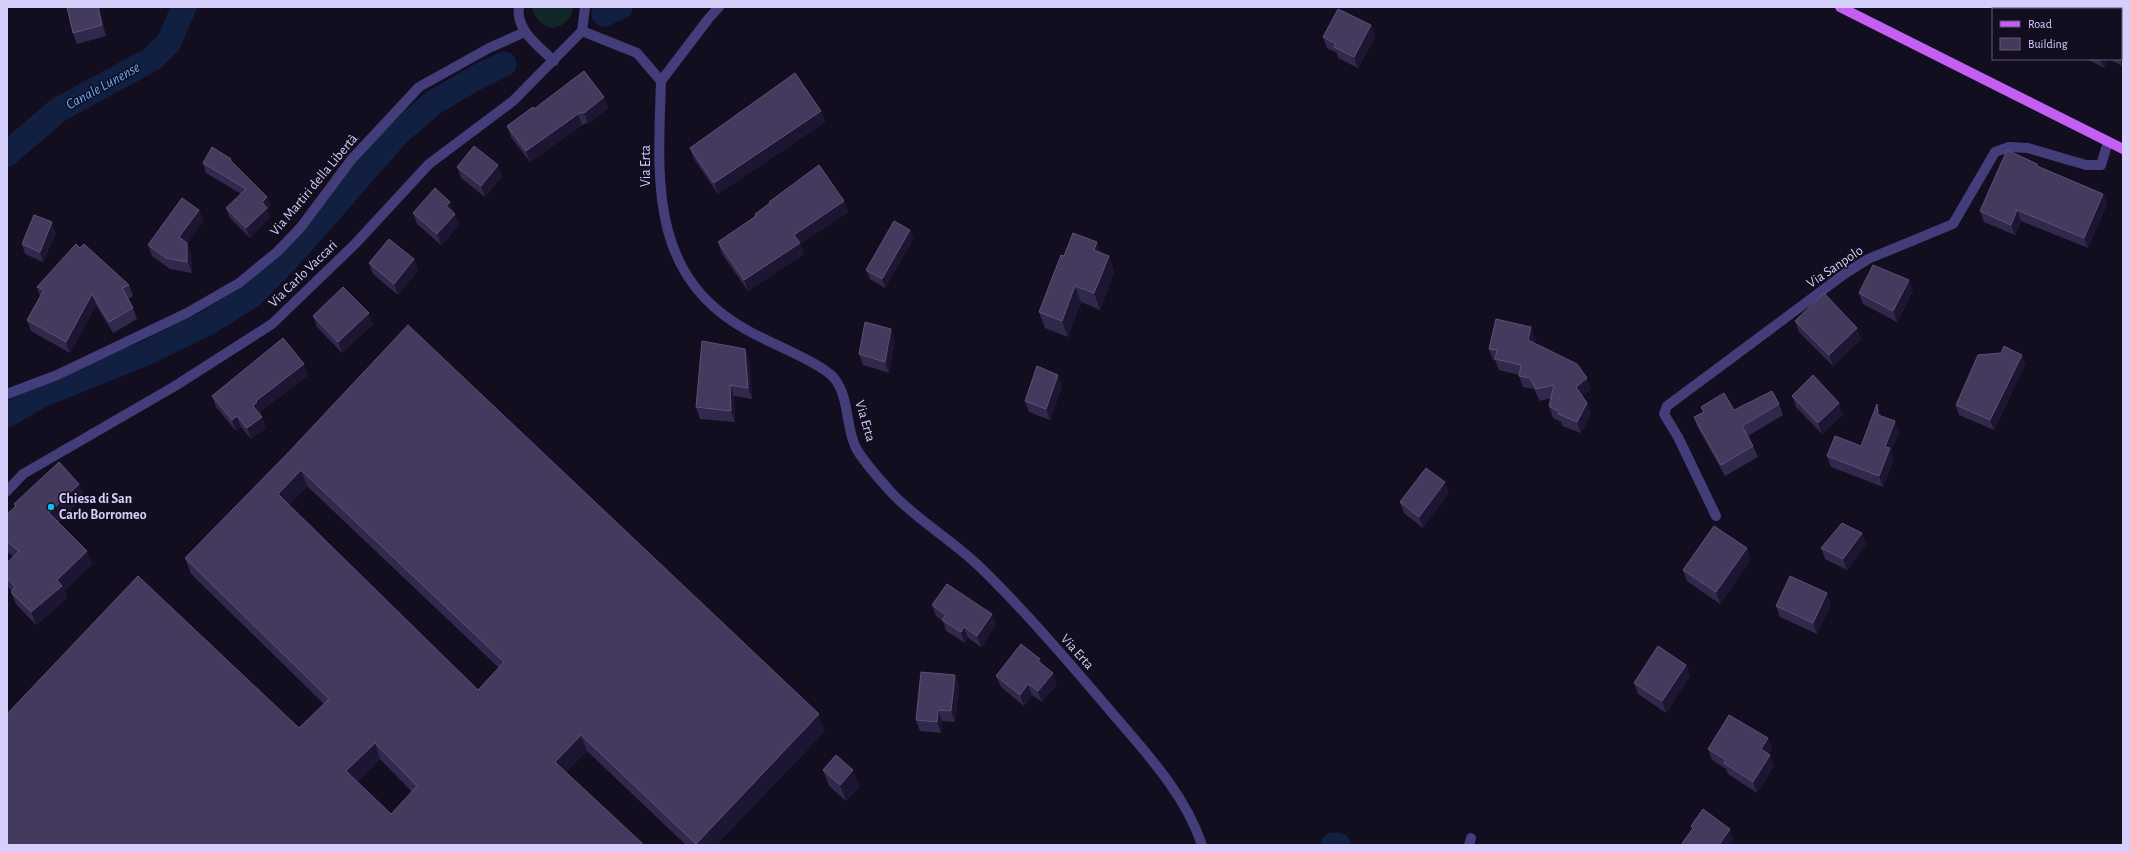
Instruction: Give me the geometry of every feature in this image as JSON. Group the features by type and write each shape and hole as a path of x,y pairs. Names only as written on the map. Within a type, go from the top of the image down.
{"main road":[{"path":"1840,7 2123,149"}],"street":[{"path":"519,7 518,12 525,32 554,61"},
{"path":"584,7 582,31 637,53 662,81 709,18 719,7"},
{"name":"Via Carlo Vaccari","path":"7,490 24,474 175,386 272,324 355,244 429,164 513,101 582,31"},
{"name":"Via Martiri della Libertà","path":"7,394 57,375 187,313 239,283 277,252 300,227 351,160 419,87 489,48 525,32"},
{"name":"Via Erta","path":"662,81 659,181 662,208 672,244 687,278 709,305 746,330 788,351 833,377 843,394 856,448 891,492 980,567 1077,672 1171,783 1197,831 1202,845"},
{"name":"Via Sanpolo","path":"1716,516 1678,437 1664,414 1667,406 1868,259 1953,224 1995,152 2009,147 2028,148 2086,165 2101,165 2108,142"}],"green space":[{"path":"532,7 574,7 570,16 565,22 553,28 541,23"}],"building":[{"path":"67,7 98,7 102,25 73,33"},
{"path":"2119,7 2121,8 2096,8"},
{"path":"2122,8 2123,9 2122,48"},
{"path":"1338,9 1371,25 1354,57 1334,47 1336,44 1323,37"},
{"path":"584,71 604,97 584,113 578,114 526,151 507,126 533,107 534,109"},
{"path":"795,73 821,111 714,183 690,148"},
{"path":"474,146 498,165 481,186 457,167"},
{"path":"212,147 231,159 230,160 267,197 262,202 267,208 246,228 226,208 246,189 203,163"},
{"path":"2007,150 2037,164 2037,166 2103,194 2084,238 2017,210 2011,225 1980,211"},
{"path":"819,165 844,201 794,235 800,243 744,280 718,242 756,216 755,214 770,203 769,202"},
{"path":"435,188 450,202 446,206 455,214 437,234 413,213"},
{"path":"182,198 199,210 179,237 187,243 187,262 166,258 148,245"},
{"path":"34,215 52,222 40,252 22,244"},
{"path":"894,221 910,230 882,279 866,270"},
{"path":"1073,233 1097,242 1094,250 1109,256 1094,293 1075,286 1062,321 1039,312 1061,255 1064,256"},
{"path":"389,239 414,259 394,284 369,263"},
{"path":"76,244 80,248 84,244 129,285 122,288 133,308 109,322 92,294 66,342 27,320 44,290 37,287"},
{"path":"1873,265 1909,280 1893,311 1859,293"},
{"path":"343,287 369,313 338,342 313,316"},
{"path":"1824,293 1857,328 1829,355 1795,321"},
{"path":"1496,319 1531,327 1528,340 1577,364 1587,378 1576,387 1587,403 1577,422 1558,414 1559,412 1549,406 1554,385 1536,389 1530,378 1519,376 1521,365 1495,359 1497,350 1489,349"},
{"path":"865,322 891,329 885,362 859,354"},
{"path":"408,325 819,714 696,844 581,735 555,762 644,845 7,845 7,714 138,576 299,728 329,699 185,558 286,455","holes":["301,470 504,662 478,690 278,494","375,743 417,786 391,814 346,771"]},
{"path":"283,338 304,364 256,401 257,402 253,406 262,417 247,428 237,416 232,420 212,396"},
{"path":"702,341 745,349 748,388 730,385 731,411 696,407"},
{"path":"2004,346 2022,355 1990,420 1956,405 1978,355 2001,353"},
{"path":"1037,366 1058,375 1046,409 1025,401"},
{"path":"1813,375 1839,403 1818,423 1792,396"},
{"path":"1772,391 1779,404 1742,426 1753,446 1721,465 1694,417 1704,412 1701,407 1724,393 1734,410"},
{"path":"1877,404 1878,415 1895,421 1885,447 1890,448 1879,476 1827,456 1835,436 1861,446"},
{"path":"59,462 79,484 49,513 87,551 57,580 62,586 31,612 11,592 15,587 7,578 7,563 19,551 7,542 7,514 16,506 14,504"},
{"path":"1426,468 1445,482 1419,517 1400,502"},
{"path":"1842,523 1862,533 1843,559 1821,548"},
{"path":"1714,526 1747,548 1716,592 1683,570"},
{"path":"1790,576 1827,593 1813,623 1776,606"},
{"path":"947,584 992,614 977,636 964,627 961,632 942,620 946,615 932,605"},
{"path":"1021,644 1040,659 1038,661 1053,673 1038,691 1028,684 1020,695 996,676"},
{"path":"1658,646 1686,665 1662,701 1634,683"},
{"path":"921,672 955,675 951,711 938,710 937,722 916,720"},
{"path":"1729,715 1768,738 1761,749 1770,755 1753,782 1724,763 1726,760 1708,749"},
{"path":"836,755 853,770 840,785 823,770"},
{"path":"1703,809 1730,829 1719,845 1681,845 1693,828 1691,826"}],"waterway":[{"name":"Canale Lunense","path":"7,154 58,110 152,59 169,42 184,7"},
{"path":"604,14 620,7"},
{"path":"7,415 42,395 146,353 209,322 251,296 294,252 398,133 433,103 479,76 504,64"},
{"name":"Canale Lunense","path":"1333,845 1338,845"}],"place":[{"name":"Chiesa di San Carlo Borromeo","path":"51,507"}]}
